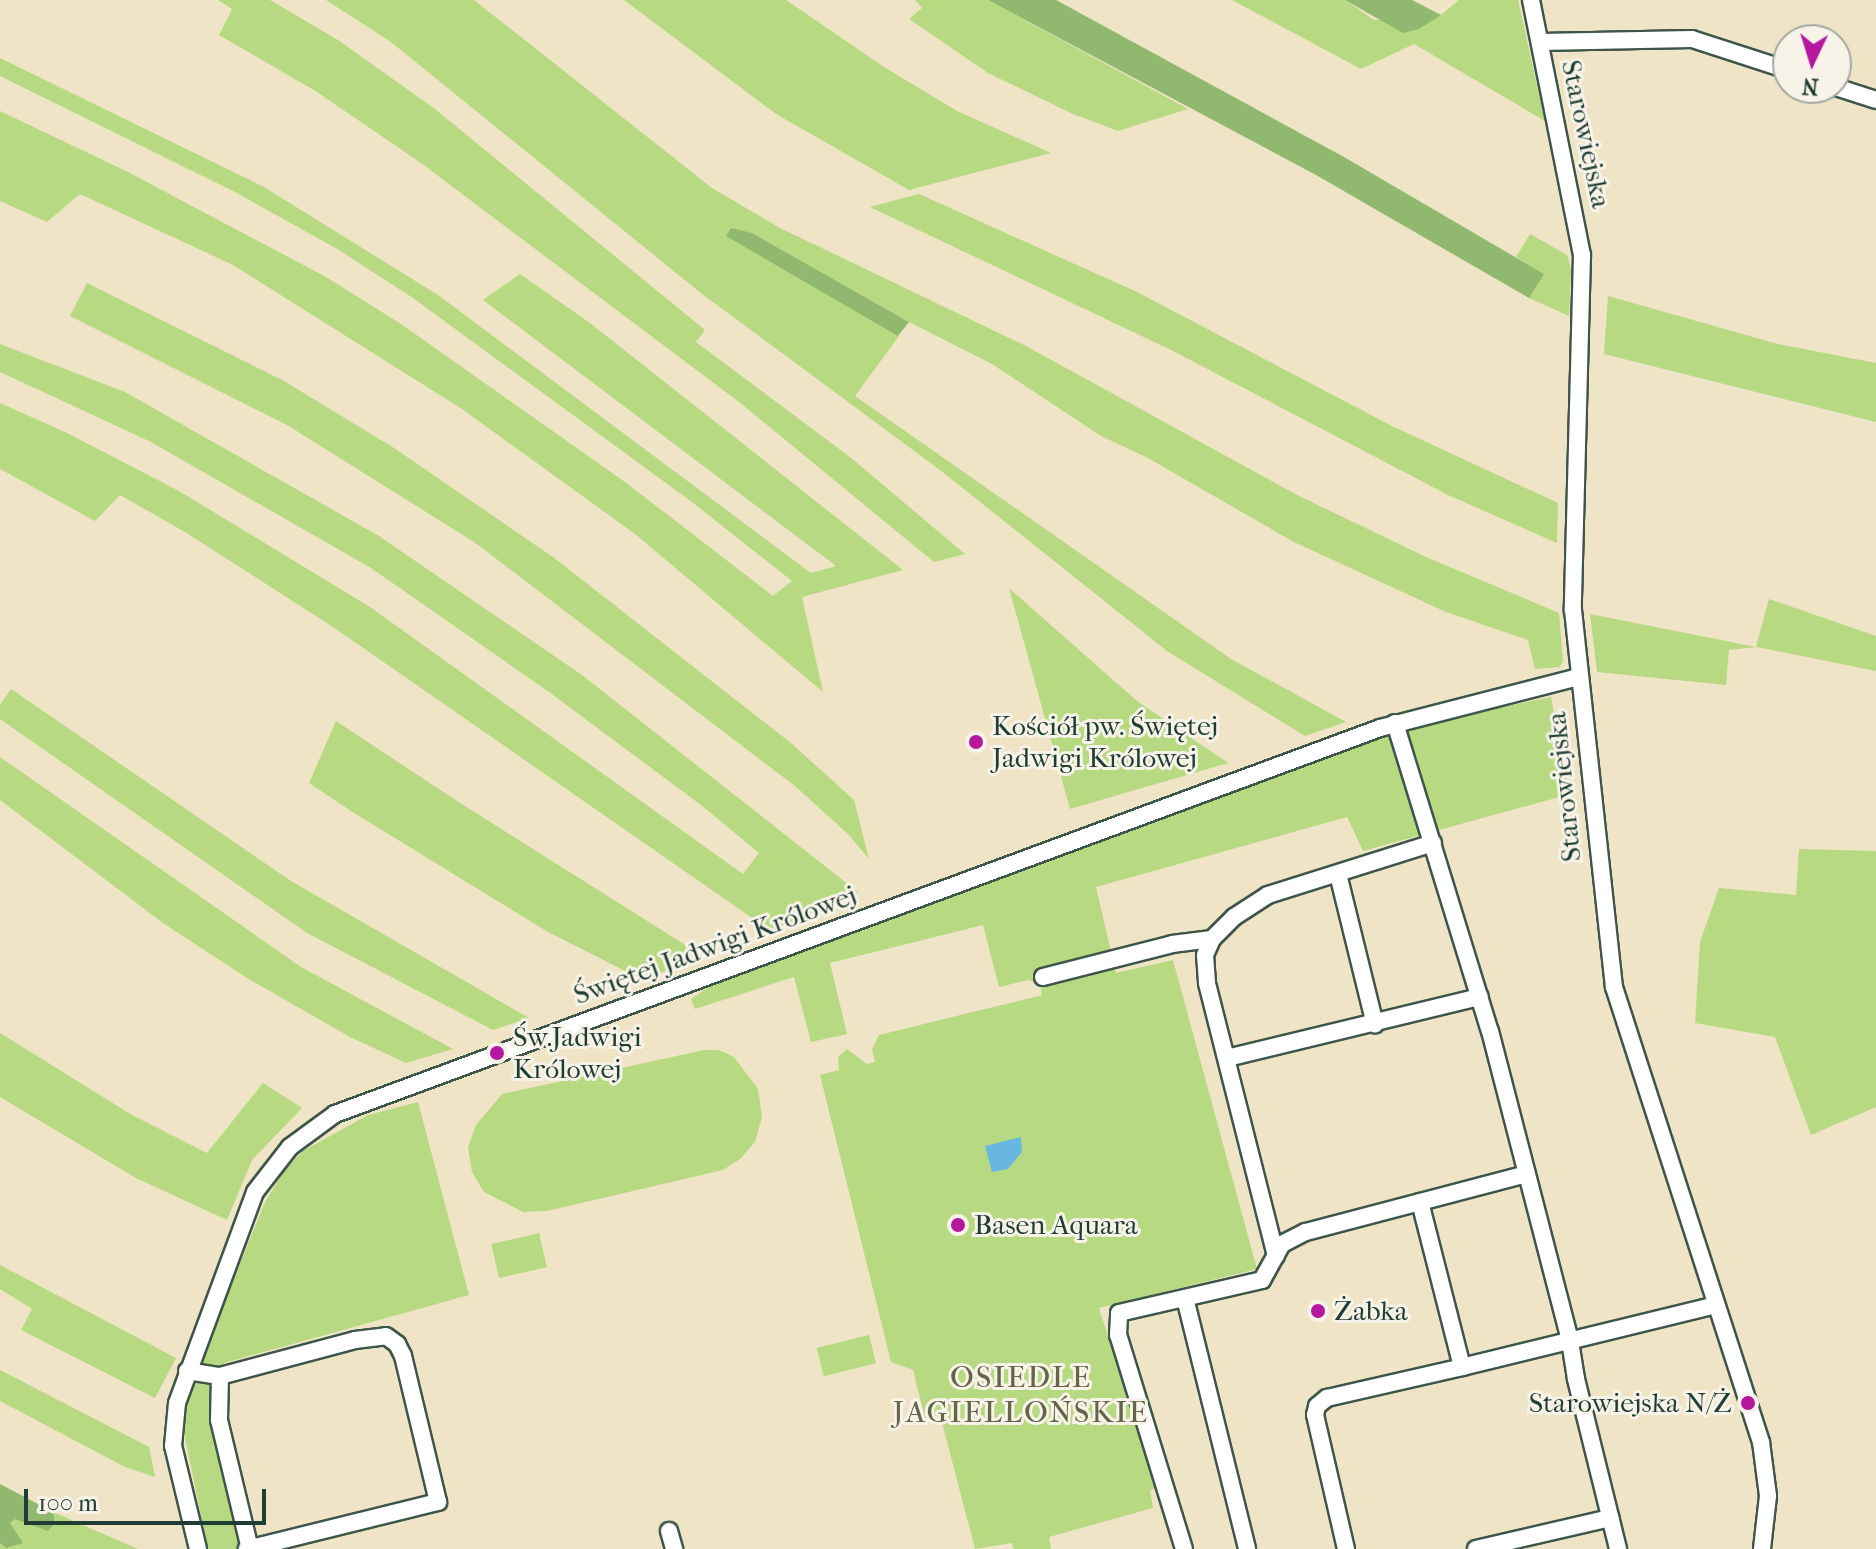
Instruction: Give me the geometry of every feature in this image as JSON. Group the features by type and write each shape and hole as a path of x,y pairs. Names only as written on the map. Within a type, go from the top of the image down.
{"street":[{"name":"Starowiejska","path":"1531,0 1582,255 1583,300 1572,566 1578,677 1614,987 1766,1466 1768,1496 1762,1549"},
{"path":"1540,42 1692,39 1772,65"},
{"path":"1852,92 1876,100"},
{"name":"Świętej Jadwigi Królowej","path":"198,1549 173,1446 172,1426 187,1371 255,1192 290,1147 335,1114 1395,723 1578,677"},
{"path":"1395,723 1480,997 1570,1341 1576,1379 1618,1549"},
{"path":"1276,1256 1207,983 1205,955 1212,939 1234,917 1268,895 1433,843"},
{"path":"1338,874 1375,1025"},
{"path":"1043,977 1172,944 1212,939"},
{"path":"1227,1058 1375,1025 1480,997"},
{"path":"1184,1549 1116,1323 1119,1313 1262,1280 1282,1244 1306,1232 1527,1174"},
{"path":"1420,1202 1462,1367"},
{"path":"1185,1298 1247,1549"},
{"path":"1346,1549 1315,1415 1317,1406 1327,1398 1716,1305"},
{"path":"187,1371 220,1376 355,1340 386,1336 397,1344 403,1356 438,1502 249,1549 219,1420 220,1376"},
{"path":"1476,1549 1509,1545 1610,1518"},
{"path":"669,1531 674,1549"}],"green space":[{"path":"218,0 270,0 338,40 435,109 705,330 696,342 850,457 965,554 934,562 739,402 421,163 317,92 219,35 232,9"},
{"path":"326,0 474,0 712,188 780,228 1026,346 1297,495 1426,557 1559,613 1563,661 1560,667 1535,669 1528,640 1446,612 1294,542 1146,457 1101,436 992,364 909,322 752,233 726,235 899,336 855,396 1231,659 1346,722 1305,736 1167,651 940,470 702,294 391,42"},
{"path":"624,0 786,0 884,67 957,111 1051,153 909,190 776,114"},
{"path":"915,0 988,0 1188,109 1118,131 1073,114 988,73 909,19 922,8"},
{"path":"988,0 1056,0 1344,157 1544,274 1529,298 1316,175"},
{"path":"1232,0 1345,0 1374,20 1441,15 1459,0 1518,0 1545,121 1414,44 1361,69"},
{"path":"1345,0 1412,0 1441,15 1419,29 1403,33"},
{"path":"0,58 264,187 438,295 811,573 836,566 483,300 520,274 590,323 903,570 802,597 823,692 635,534 462,409 233,265 80,194 47,222 0,201 0,111 128,172 326,277 401,324 625,482 773,596 792,581 692,502 413,298 339,250 233,191 0,76"},
{"path":"919,194 1137,292 1392,426 1558,503 1557,543 1448,495 1171,350 870,207"},
{"path":"731,228 752,233 909,322 898,336 726,236"},
{"path":"1530,234 1567,255 1571,269 1569,316 1529,298 1543,274 1516,257"},
{"path":"87,283 284,381 394,448 553,557 791,743 854,800 869,859 849,835 795,786 474,542 287,425 70,316"},
{"path":"1608,296 1778,344 1876,363 1876,422 1604,354"},
{"path":"0,344 125,392 379,536 582,675 858,892 771,931 333,627 185,532 120,495 95,521 0,469 0,403 65,432 179,491 370,607 743,874 759,853 701,805 549,692 371,568 151,442 0,372"},
{"path":"1009,588 1137,701 1228,763 1070,809"},
{"path":"1769,599 1876,636 1876,671 1757,647 1729,650 1726,685 1597,672 1590,614 1756,647"},
{"path":"11,689 291,881 529,1018 493,1030 307,933 0,719 0,705"},
{"path":"1551,697 1570,794 1363,851 1347,817 1096,887 1116,973 1173,960 1257,1269 1099,1308 1157,1488 1150,1490 1153,1508 1049,1537 1051,1549 1014,1549 1012,1543 975,1549 940,1415 925,1418 913,1370 891,1362 820,1075 839,1070 838,1057 847,1049 867,1064 875,1062 872,1049 879,1035 1042,995 1040,985 1029,980 999,987 983,925 830,963 847,1034 811,1042 794,977 695,1009 691,999 712,985 740,974 1364,742 1425,723"},
{"path":"336,721 706,958 641,979 548,932 351,811 309,783"},
{"path":"0,757 301,967 453,1049 406,1063 350,1037 247,978 163,923 0,800"},
{"path":"1799,849 1876,851 1876,1107 1811,1135 1775,1037 1695,1023 1700,942 1719,888 1796,895"},
{"path":"0,1033 132,1115 207,1153 263,1083 302,1108 252,1160 227,1220 136,1178 0,1097"},
{"path":"704,1050 719,1050 734,1057 758,1089 762,1117 755,1142 740,1159 723,1170 547,1211 523,1212 484,1192 472,1172 468,1147 476,1125 502,1094"},
{"path":"418,1102 469,1295 224,1363 224,1421 258,1549 208,1549 184,1433 188,1392 265,1202 284,1171 303,1151 368,1115"},
{"path":"539,1233 547,1267 499,1278 491,1244"},
{"path":"0,1265 176,1358 155,1398 21,1330 32,1309 0,1289"},
{"path":"869,1335 876,1363 824,1376 817,1348"},
{"path":"0,1370 149,1447 155,1477 125,1467 0,1401"},
{"path":"0,1484 53,1512 55,1523 48,1531 15,1519 10,1523 23,1543 6,1548 0,1543"},
{"path":"53,1512 138,1549 0,1549 0,1543 6,1548 10,1523 15,1519 55,1523"}],"water":[{"path":"1021,1137 1022,1152 1008,1169 992,1172 985,1146"}],"place":[{"name":"Kościół pw. Świętej Jadwigi Królowej","path":"976,742"},
{"name":"Św.Jadwigi Królowej","path":"497,1053"},
{"name":"Basen Aquara","path":"958,1225"},
{"name":"Żabka","path":"1318,1311"},
{"name":"Starowiejska N/Ż","path":"1748,1403"}],"district":[{"name":"OSIEDLE JAGIELLOŃSKIE","path":"1021,1395"}]}
